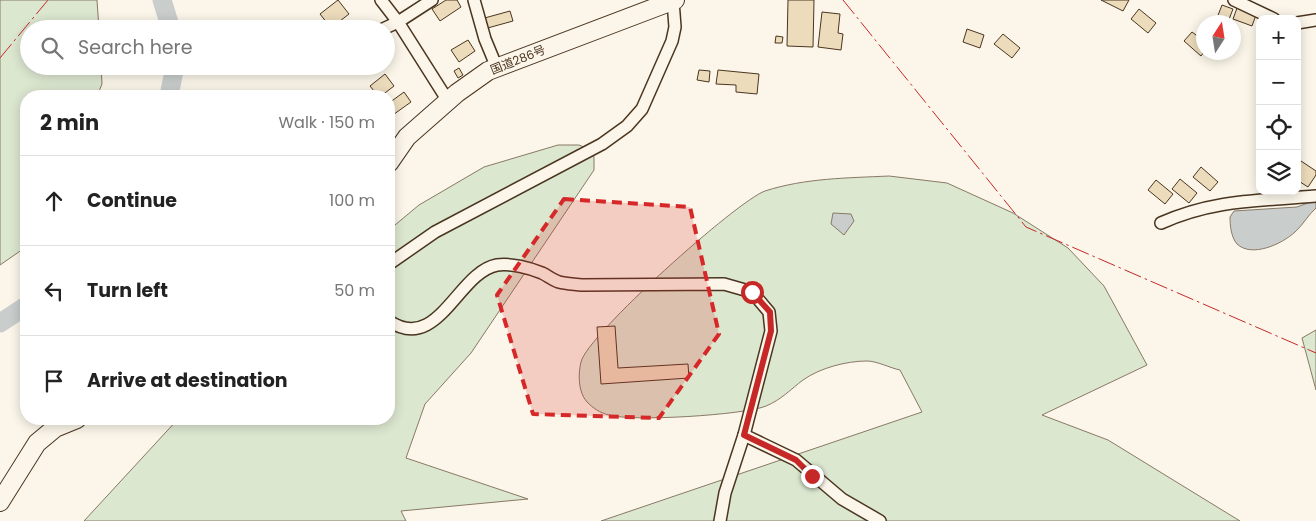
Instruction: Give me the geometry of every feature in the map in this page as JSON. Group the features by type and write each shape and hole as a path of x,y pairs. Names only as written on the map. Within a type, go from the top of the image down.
{"highway":[{"name":"国道286号","path":"395,154 407,137 488,71 674,0"},
{"path":"0,502 37,443 54,428 62,425"}],"street":[{"path":"382,0 448,102"},
{"path":"474,0 485,39 498,68"},
{"path":"395,260 435,232 602,144 627,126 642,109 672,41 675,27 674,0"},
{"path":"1234,0 1266,15"},
{"path":"395,23 425,2"},
{"path":"1301,22 1316,20"},
{"path":"1161,223 1183,213 1218,204 1246,200 1316,196"},
{"path":"395,326 413,329 427,324 482,273 497,265 521,267 541,273 559,282 582,285 724,284 752,292 770,312 771,331 744,435 725,493 720,521"},
{"path":"744,435 796,460 842,499 880,521"}],"highlighted area":[{"path":"564,199 690,207 719,334 659,418 533,414 497,295"}],"green space":[{"path":"0,0 97,0 98,20 20,20 20,75 102,75 102,84 100,90 20,90 20,251 0,265"},
{"path":"558,145 579,145 591,150 594,157 594,170 471,353 425,404 406,458 528,499 401,511 406,521 84,521 172,425 395,425 395,225 419,205 484,167"},
{"path":"889,176 947,183 1013,213 1068,248 1104,286 1147,365 1042,415 1108,440 1240,521 601,521 922,412 900,370 871,361 842,364 817,372 766,406 713,415 640,418 606,414 587,402 582,393 580,383 579,372 581,362 589,347 608,325 696,242 749,200 765,191 795,183 827,179"},
{"path":"1316,330 1316,390 1302,338"}],"shaded area":[{"path":"1316,200 1316,208 1298,229 1275,245 1259,250 1251,250 1237,244 1233,238 1230,217 1234,211 1297,207"},
{"path":"833,213 851,214 854,221 844,235 831,224"}],"building":[{"path":"338,0 349,14 341,20 325,20 320,14"},
{"path":"446,0 457,0 461,7 440,21 432,9"},
{"path":"788,0 814,0 813,47 787,46"},
{"path":"1101,0 1129,0 1123,11"},
{"path":"1222,5 1233,9 1231,15 1218,15"},
{"path":"1237,8 1256,15 1252,26 1241,22 1241,15 1234,15"},
{"path":"1139,9 1156,23 1148,33 1131,19"},
{"path":"510,11 513,21 484,29 481,19"},
{"path":"822,12 840,14 838,33 843,34 841,50 818,47"},
{"path":"967,29 984,35 980,48 963,42"},
{"path":"1192,32 1196,35 1196,52 1184,41"},
{"path":"1003,34 1020,48 1012,58 994,44"},
{"path":"776,36 783,37 782,43 775,43"},
{"path":"468,40 475,51 459,62 451,50"},
{"path":"459,68 463,75 458,78 454,71"},
{"path":"699,70 710,71 709,82 697,80"},
{"path":"718,70 759,74 757,94 736,92 736,85 716,84"},
{"path":"386,75 394,86 389,90 373,90 370,86"},
{"path":"404,92 411,102 395,113 395,99"},
{"path":"1301,161 1316,171 1316,175 1308,187 1301,183"},
{"path":"1201,167 1218,182 1210,191 1193,177"},
{"path":"1180,179 1197,193 1189,203 1172,189"},
{"path":"1156,180 1173,194 1165,204 1148,190"},
{"path":"615,326 618,368 688,364 689,378 601,384 597,327"}],"waterway":[{"path":"162,0 168,20"},
{"path":"170,90 173,75"},
{"path":"0,323 20,310"}],"power":[{"path":"31,20 48,0"},
{"path":"843,0 1026,227 1316,353"},
{"path":"0,58 20,34"}],"route":[{"path":"752,292 770,312 771,331 744,435 796,460 812,476"}]}
